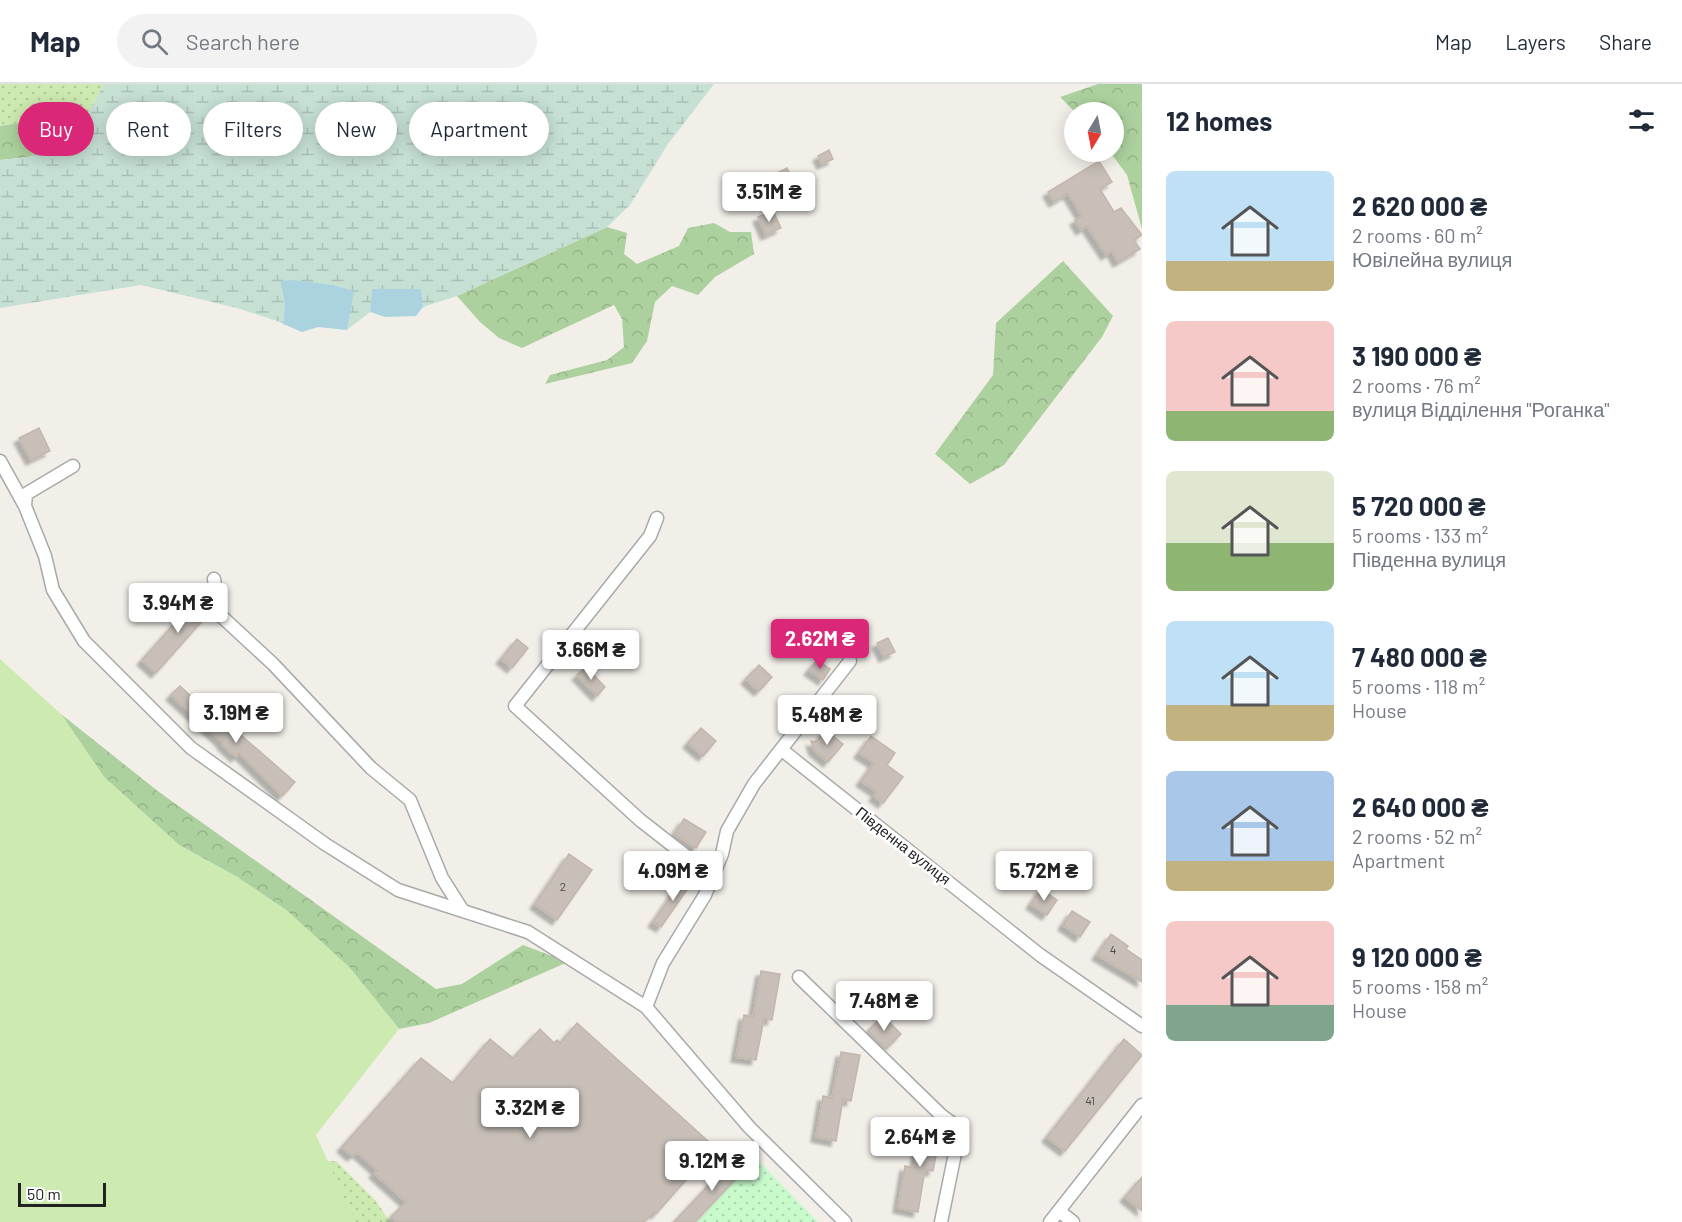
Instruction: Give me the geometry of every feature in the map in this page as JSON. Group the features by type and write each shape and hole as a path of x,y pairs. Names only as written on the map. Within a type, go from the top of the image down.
{"street":[{"path":"0,461 25,506 45,556 53,590 84,641 191,748 325,844 398,890 528,932 646,1007 748,1128 845,1222"},
{"path":"25,506 26,494 73,466"},
{"path":"657,518 650,536 515,706 640,820 713,877"},
{"path":"214,579 220,615 273,664 371,768 410,800 438,869 463,911"},
{"path":"646,1007 663,963 713,877 727,831 753,784 850,661"},
{"name":"Південна вулиця","path":"782,750 1040,955 1142,1026"},
{"path":"800,976 941,1115 960,1129 941,1222"},
{"path":"1050,1222 1142,1106"},
{"path":"1059,1211 1074,1222"}],"green space":[{"path":"0,84 104,84 94,102 18,102 18,123 0,126"},
{"path":"104,84 714,84 668,144 630,205 607,227 457,296 423,307 420,289 372,289 370,312 347,330 353,291 280,281 285,304 283,323 237,308 141,285 0,308 0,160 31,156 94,156 94,102"},
{"path":"1098,84 1142,84 1142,229 1127,175 1117,162 1124,162 1124,102 1065,102 1060,97"},
{"path":"18,123 18,156 31,156 0,160 0,126"},
{"path":"714,223 730,232 751,232 754,254 715,277 698,295 672,286 655,302 647,341 632,363 545,384 550,375 607,360 624,347 622,319 614,305 522,348 499,338 480,322 457,296 607,227 627,233 624,254 637,264 679,246 688,228"},
{"path":"1063,261 1113,316 1102,337 1004,465 970,484 935,454 993,375 996,323"},
{"path":"0,659 61,714 104,777 179,845 237,877 286,910 349,967 399,1029 316,1135 355,1222 0,1222"},
{"path":"61,714 159,792 436,989 462,984 523,945 568,962 429,1023 399,1029 349,967 286,910 237,877 179,845 104,777"},
{"path":"756,1158 818,1222 697,1222"},
{"path":"336,1161 376,1201 390,1222 335,1222 309,1162"}],"water":[{"path":"293,280 332,285 354,291 347,330 318,327 302,332 283,324 285,304 280,281"},
{"path":"372,289 421,289 423,307 416,316 385,317 370,312"}],"building":[{"path":"829,150 833,159 822,164 818,156"},
{"path":"1100,162 1112,182 1100,189 1114,212 1121,208 1142,235 1134,240 1140,249 1118,262 1112,251 1106,255 1087,226 1081,230 1075,220 1082,216 1068,193 1054,202 1048,192"},
{"path":"787,168 795,183 783,189 775,174"},
{"path":"773,211 781,228 766,235 758,217"},
{"path":"39,428 50,451 31,460 19,438"},
{"path":"201,594 209,602 211,611 156,673 142,660"},
{"path":"888,638 895,652 884,657 877,643"},
{"path":"517,639 528,648 512,668 501,659"},
{"path":"817,660 830,669 823,680 809,670"},
{"path":"759,665 772,677 759,691 746,679"},
{"path":"586,667 605,687 597,696 577,675"},
{"path":"180,686 232,734 235,730 295,782 282,796 239,753 236,757 171,695"},
{"path":"701,728 716,741 703,756 688,743"},
{"path":"824,732 828,732 843,744 828,762 814,750 811,741 816,742"},
{"path":"871,736 895,753 887,765 903,777 883,803 874,796 877,792 861,781 874,763 859,753"},
{"path":"684,819 706,832 696,848 674,834"},
{"path":"569,854 592,870 557,920 535,904"},
{"path":"685,876 693,881 661,927 653,922"},
{"path":"1041,889 1057,900 1047,915 1031,904"},
{"path":"1072,911 1090,922 1080,937 1063,925"},
{"path":"1111,934 1128,946 1126,949 1142,960 1142,982 1097,955"},
{"path":"761,971 780,974 772,1020 764,1019 756,1060 736,1057 744,1015 753,1017"},
{"path":"883,1016 901,1034 886,1049 868,1031"},
{"path":"577,1023 717,1149 709,1158 707,1156 656,1214 654,1212 644,1222 396,1222 391,1217 406,1202 374,1173 377,1170 357,1152 352,1156 342,1147 421,1058 453,1083 490,1039 513,1058 540,1029 554,1043 557,1040 560,1043"},
{"path":"1124,1039 1142,1055 1065,1151 1047,1137"},
{"path":"841,1052 860,1055 851,1101 843,1099 836,1141 816,1137 823,1096 832,1098"},
{"path":"923,1122 942,1126 933,1171 925,1170 918,1212 898,1208 905,1166 914,1168"},
{"path":"735,1157 746,1168 695,1222 674,1222"},
{"path":"1142,1177 1142,1211 1125,1197"}]}
